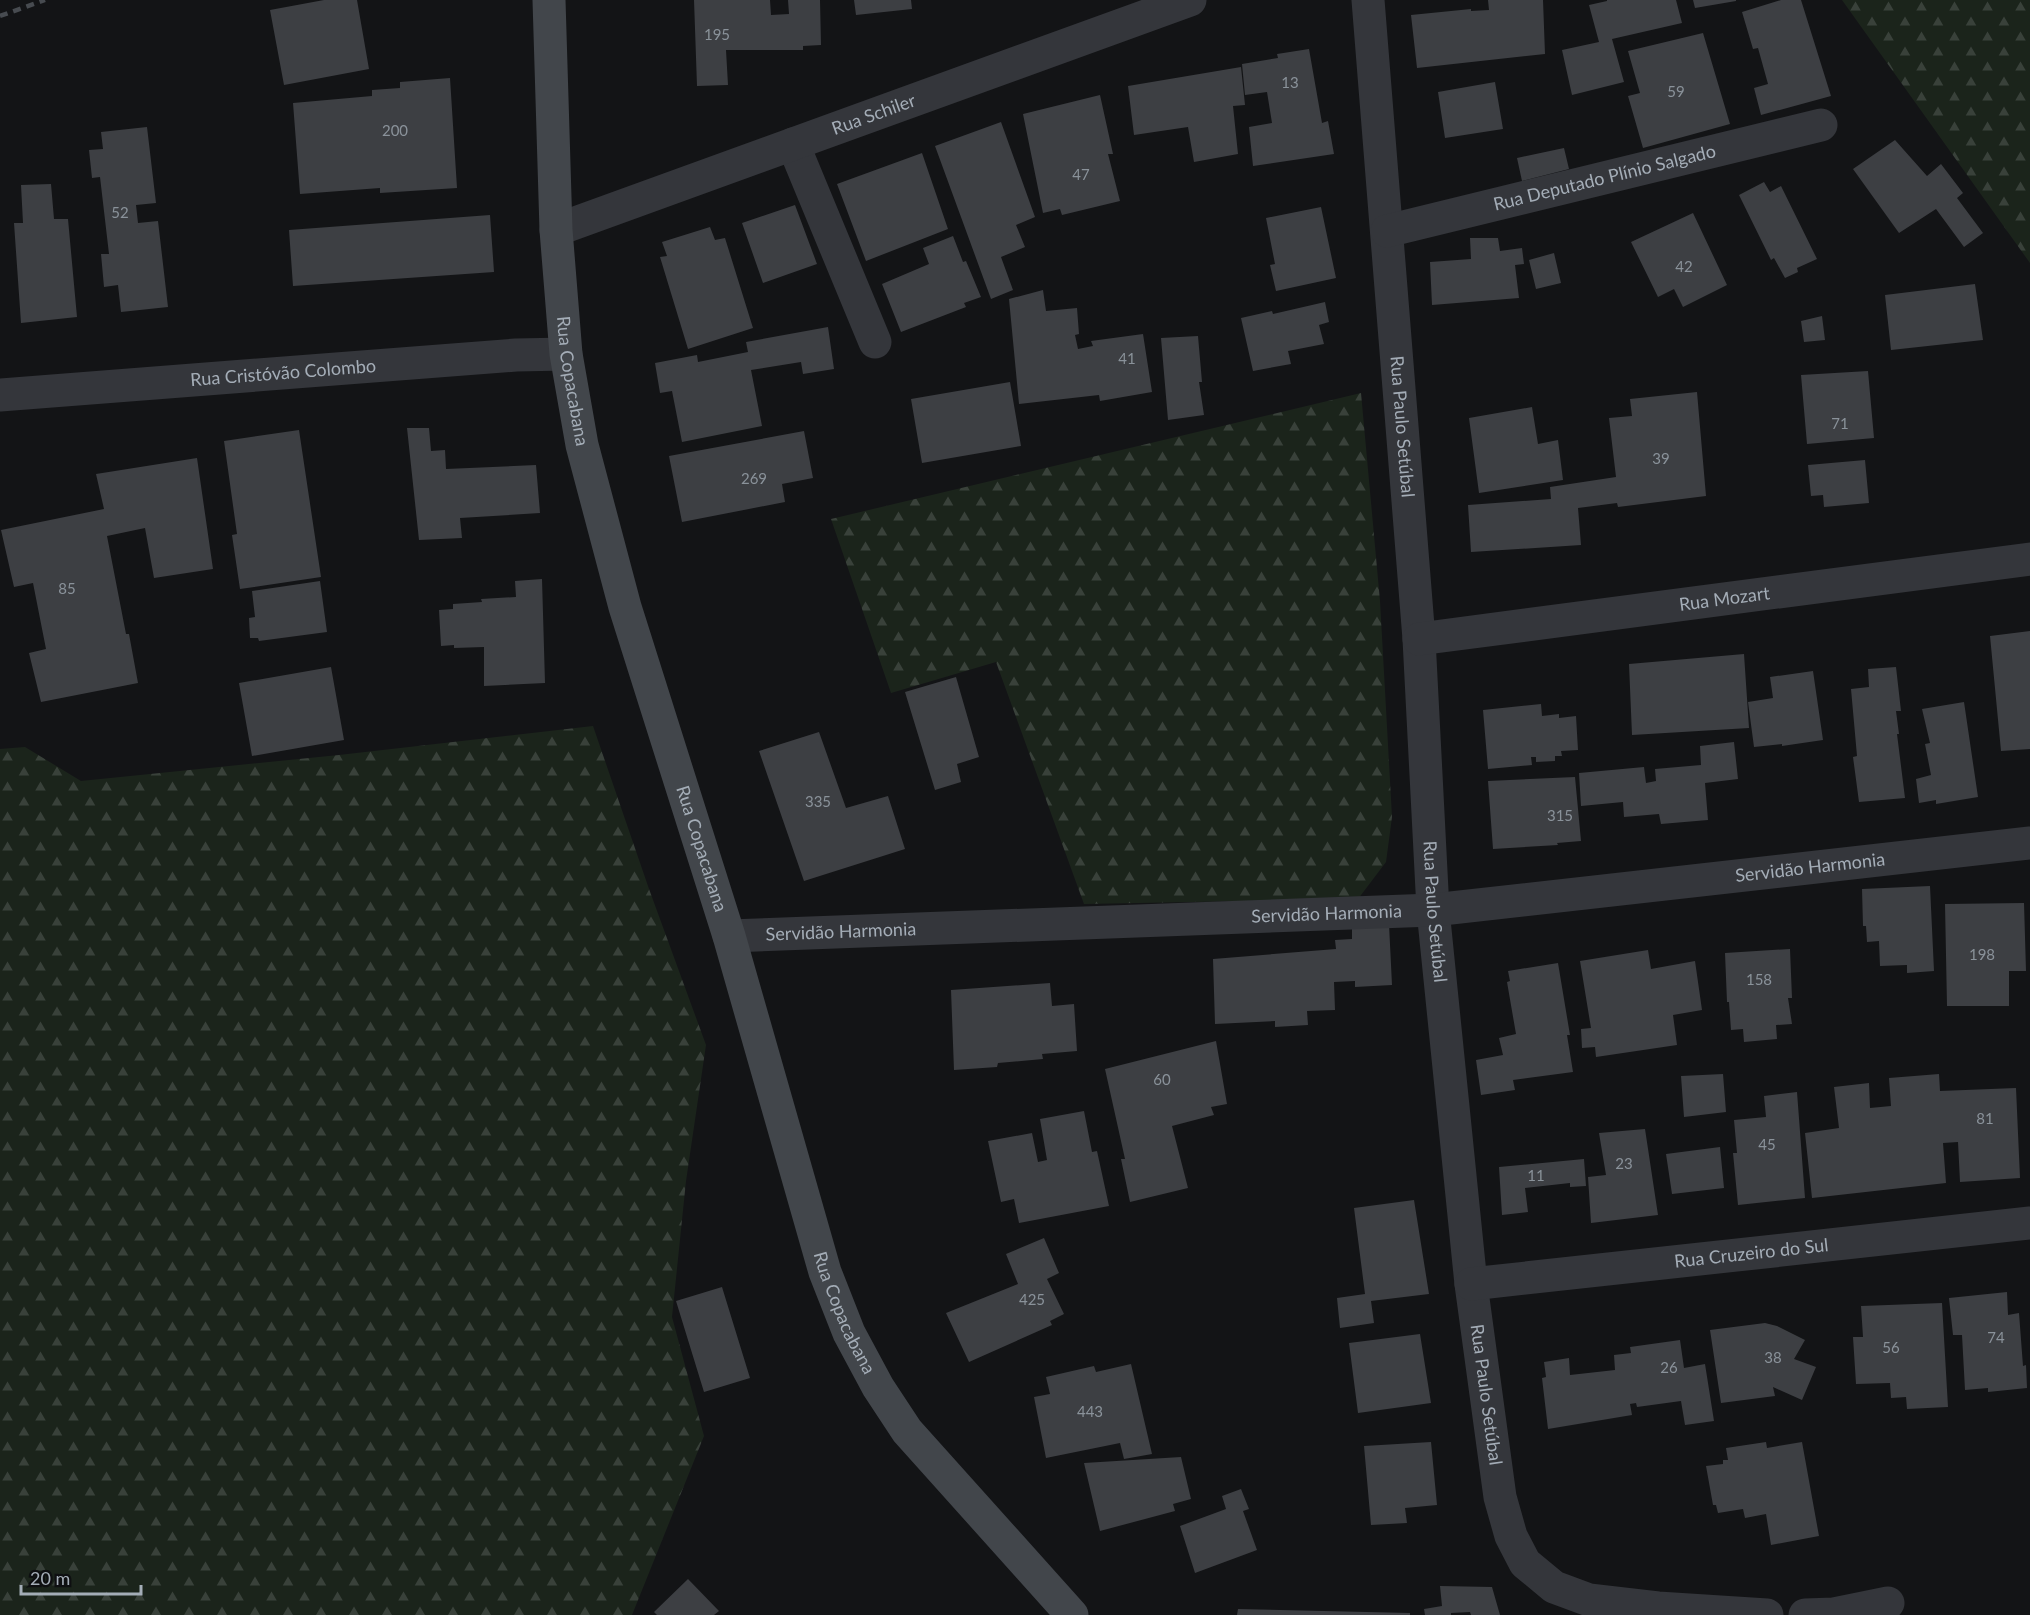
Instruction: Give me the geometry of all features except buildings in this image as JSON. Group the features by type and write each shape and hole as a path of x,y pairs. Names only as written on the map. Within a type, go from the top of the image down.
{"main road":[{"name":"Rua Copacabana","path":"549,0 556,230 566,354 582,445 601,523 635,640 729,936 825,1272 849,1333 878,1387 907,1431 1072,1615"}],"street":[{"name":"Rua Schiler","path":"556,230 1190,0"},
{"name":"Rua Paulo Setúbal","path":"1368,0 1419,639 1433,910 1472,1284 1500,1497 1511,1536 1525,1563 1554,1587 1589,1600 1658,1608 1767,1615"},
{"name":"Rua Deputado Plínio Salgado","path":"1387,231 1821,125"},
{"path":"793,144 875,342"},
{"name":"Rua Cristóvão Colombo","path":"0,395 516,355 566,354"},
{"name":"Rua Mozart","path":"1419,639 2030,559"},
{"name":"Servidão Harmonia","path":"729,936 1433,910 2030,843"},
{"name":"Rua Cruzeiro do Sul","path":"1472,1284 2030,1223"},
{"path":"1805,1615 1834,1614 1888,1603"}],"green space":[{"path":"1842,0 2030,0 2030,263"},
{"path":"1361,393 1380,601 1392,817 1386,862 1358,899 1084,904 996,662 891,693 831,519"},
{"path":"593,726 706,1045 686,1181 672,1317 704,1436 632,1615 0,1615 0,749 25,747 81,781"}],"railway":[{"path":"0,16 45,0"}]}
